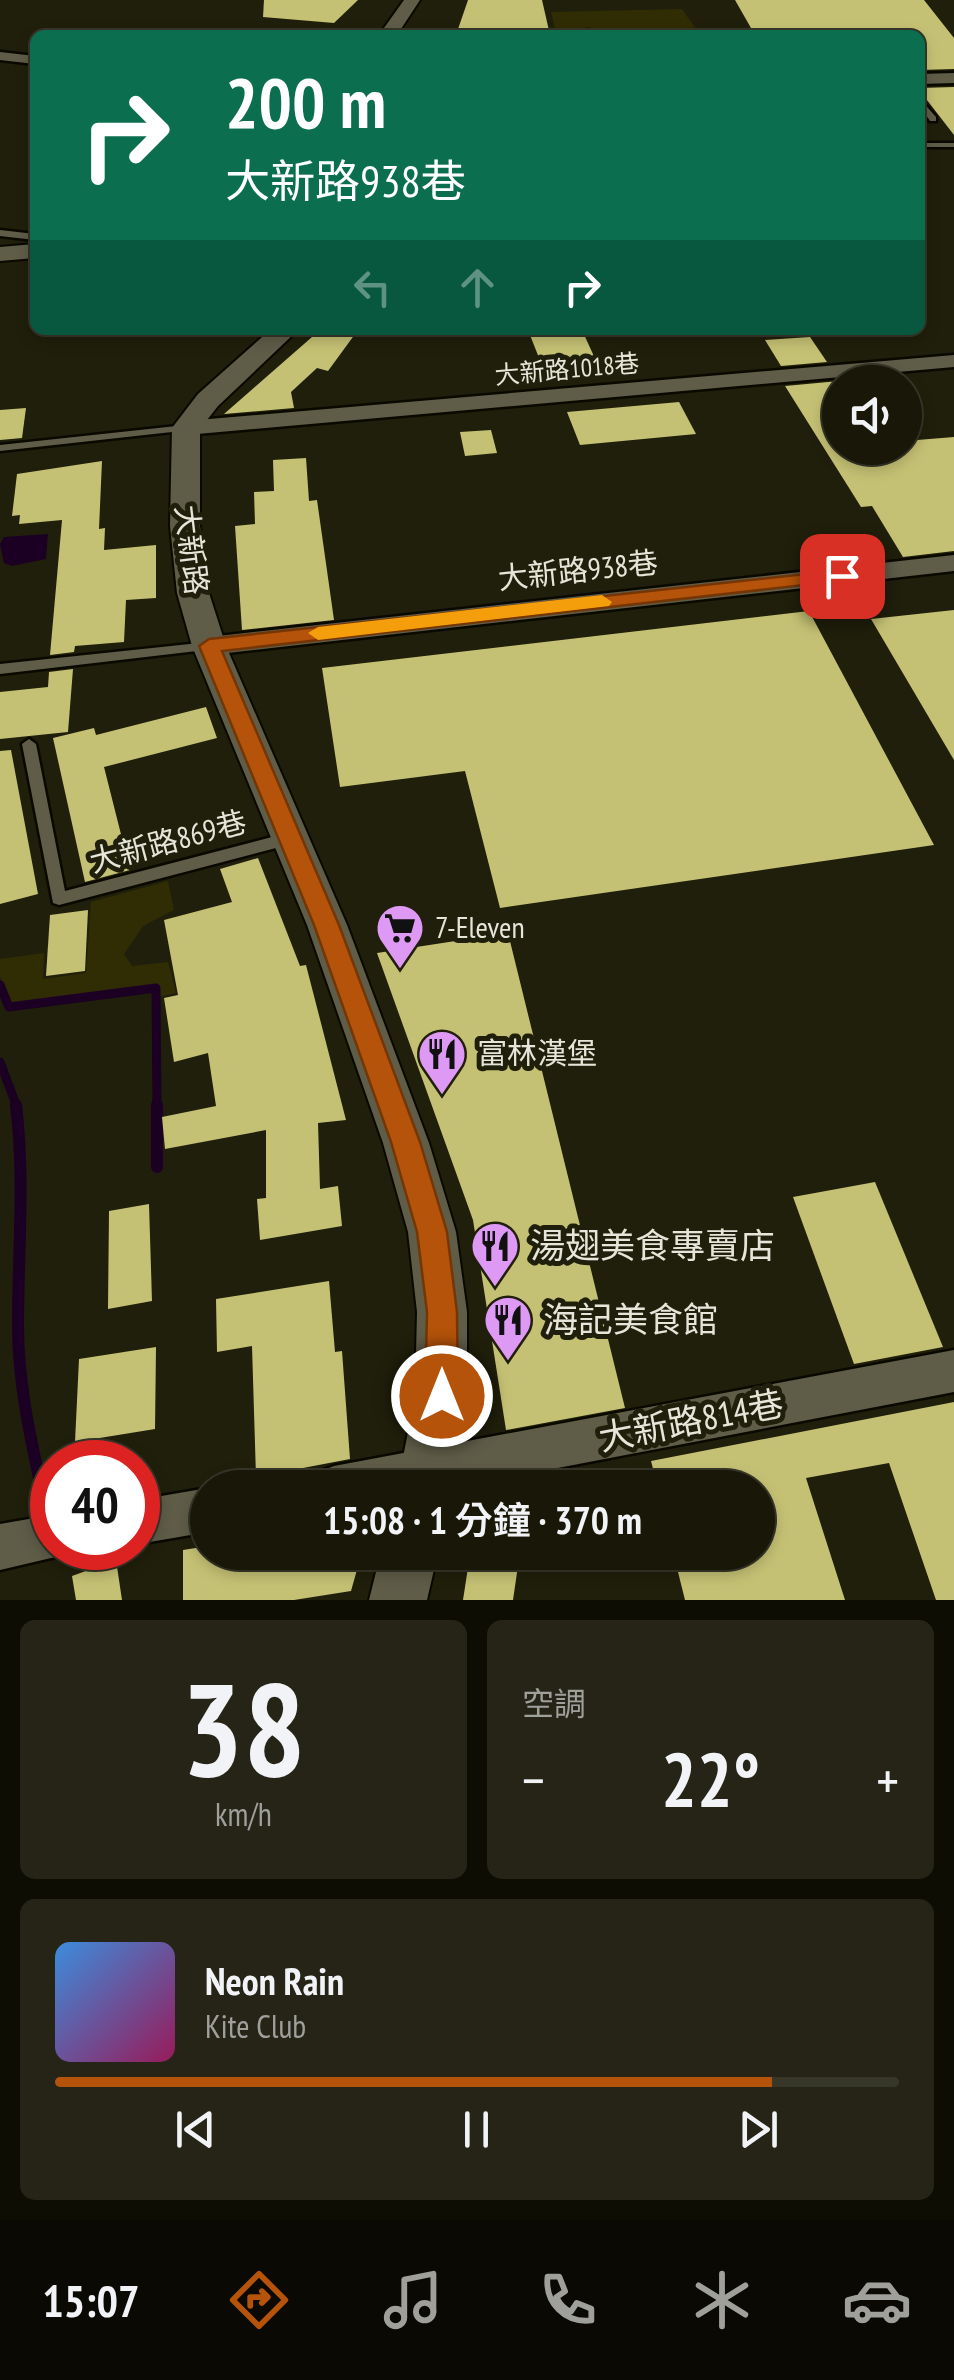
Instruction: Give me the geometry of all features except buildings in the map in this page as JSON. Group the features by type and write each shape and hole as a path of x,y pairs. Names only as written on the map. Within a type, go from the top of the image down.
{"street":[{"path":"391,30 412,0"},
{"path":"0,56 30,59"},
{"path":"925,79 954,78"},
{"path":"0,254 30,251"},
{"path":"186,428 208,400 280,335"},
{"name":"大新路1018巷","path":"186,428 954,361"},
{"name":"大新路","path":"186,428 185,526 193,593 209,646 291,838 406,1142 432,1232 442,1312 442,1396 429,1470"},
{"name":"大新路938巷","path":"209,646 954,564"},
{"name":"大新路814巷","path":"471,1470 954,1371"},
{"path":"160,1518 190,1513"},
{"path":"0,1547 30,1542"},
{"path":"398,1600 406,1570"}],"lane":[{"path":"925,108 933,119"},
{"path":"925,145 954,145"},
{"path":"0,233 30,236"},
{"path":"0,448 186,428"},
{"path":"0,669 209,646"},
{"name":"大新路869巷","path":"29,744 59,899 291,838"}],"shaded area":[{"path":"682,9 697,30 555,29 551,12"},
{"path":"48,534 46,559 12,566 4,563 0,544 4,537"},
{"path":"168,881 174,910 143,926 124,954 132,966 168,962 176,993 159,997 158,984 12,1003 0,977 0,959 44,953 43,979 86,973 91,902"}],"waterway":[{"path":"0,985 9,1007 156,988 157,1107"},
{"path":"0,1062 17,1107"},
{"path":"16,1105 21,1188 19,1350 32,1440"},
{"path":"157,1107 157,1167"}],"slow traffic":[{"path":"318,633 602,602"}],"place":[{"name":"7-Eleven","path":"400,970"},
{"name":"富林漢堡","path":"442,1096"},
{"name":"湯翅美食專賣店","path":"495,1288"},
{"name":"海記美食館","path":"508,1362"}],"route":[{"path":"442,1396 442,1312 432,1232 406,1142 327,925 209,646 842,576"}]}
